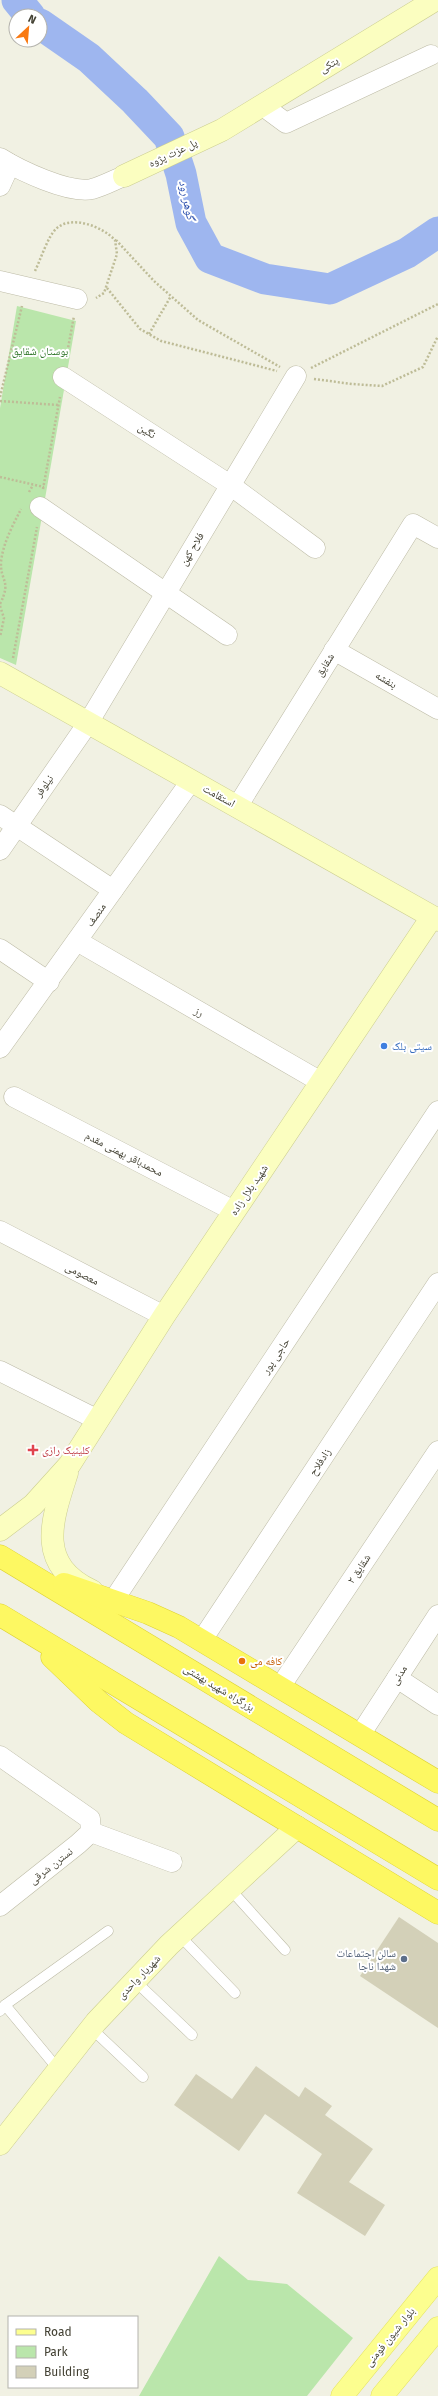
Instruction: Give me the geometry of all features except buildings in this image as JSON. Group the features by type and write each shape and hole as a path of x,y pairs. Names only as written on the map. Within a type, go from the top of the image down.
{"highway":[{"name":"بزرگراه شهید بهشتی","path":"0,1556 438,1820"},
{"path":"21,1569 163,1619 202,1640 438,1782"},
{"path":"0,1615 438,1879"},
{"path":"22,1629 114,1714 438,1913"}],"main road":[{"name":"پتکی","path":"222,130 435,0"},
{"name":"پل عزت پژوه","path":"124,176 222,130"},
{"name":"استقامت","path":"0,673 435,919"},
{"name":"شهید بلال زاده","path":"0,1530 34,1505 70,1464 164,1316 234,1211 321,1082 435,919"},
{"name":"شهید بلال زاده","path":"70,1464 53,1516 52,1547 62,1567 78,1583 113,1601"},
{"name":"شهریار واحدی","path":"3,2134 92,2028 135,1981 180,1936 297,1827"},
{"name":"بلوار شیون فومنی","path":"342,2396 438,2278"},
{"path":"382,2396 434,2340"}],"street":[{"path":"263,106 286,123 431,55"},
{"path":"0,186 5,161 65,187 91,189 124,176"},
{"path":"0,281 26,289 77,299"},
{"name":"فلاح کهن","path":"88,723 296,376"},
{"name":"نگین","path":"63,377 230,485 315,548"},
{"path":"30,503 227,635"},
{"name":"شقایق","path":"237,807 413,524 438,538"},
{"name":"بنفشه","path":"334,650 438,709"},
{"name":"نیلوفر","path":"0,850 88,723"},
{"name":"منصف","path":"0,1048 191,781"},
{"path":"0,815 113,890"},
{"name":"رز","path":"77,941 321,1082"},
{"path":"0,949 48,982"},
{"name":"محمدباقر بهمنی مقدم","path":"14,1097 234,1211"},
{"name":"حاجی پور","path":"113,1601 438,1111"},
{"name":"معصومی","path":"0,1231 164,1316"},
{"name":"زادفلاح","path":"202,1640 438,1283"},
{"path":"0,1372 98,1420"},
{"name":"شقایق ۲","path":"280,1687 438,1451"},
{"name":"مدنی","path":"360,1735 438,1615"},
{"path":"397,1678 438,1705"},
{"path":"0,1756 90,1826 172,1862"},
{"name":"نسترن شرقی","path":"0,1906 78,1844 90,1826"}],"lane":[{"path":"230,1889 285,1950"},
{"path":"58,2069 3,2008 108,1931"},
{"path":"180,1936 235,1993"},
{"path":"135,1981 192,2035"},
{"path":"92,2028 143,2077"}],"path":[{"path":"0,397 26,289 55,229 65,223 90,224 107,232 154,281 198,320 296,376"},
{"path":"77,299 90,301 104,293 116,254 115,240"},
{"path":"106,287 140,329 161,341 296,376 352,384 382,386 423,367 438,336"},
{"path":"149,334 171,296"},
{"path":"296,376 438,304"},
{"path":"0,401 58,405"},
{"path":"0,477 44,487"},
{"path":"0,637 4,618 0,605 7,591 1,563 4,549 30,503 33,484"}],"green space":[{"name":"بوستان شقایق","path":"17,306 76,321 16,665 0,658 0,408"},
{"path":"219,2256 248,2280 287,2284 353,2338 307,2396 139,2396"}],"waterway":[{"name":"گوهر رود","path":"17,0 24,8"},
{"name":"گوهر رود","path":"48,30 89,58 135,101 169,137 181,174 191,223 210,258 265,279 330,289 407,253 438,232"}],"place":[{"name":"سیتی بلک","path":"384,1046"},
{"name":"کلینیک رازی","path":"33,1450"},
{"name":"کافه می","path":"242,1661"},
{"name":"سالن اجتماعات شهدا ناجا","path":"404,1959"}]}
